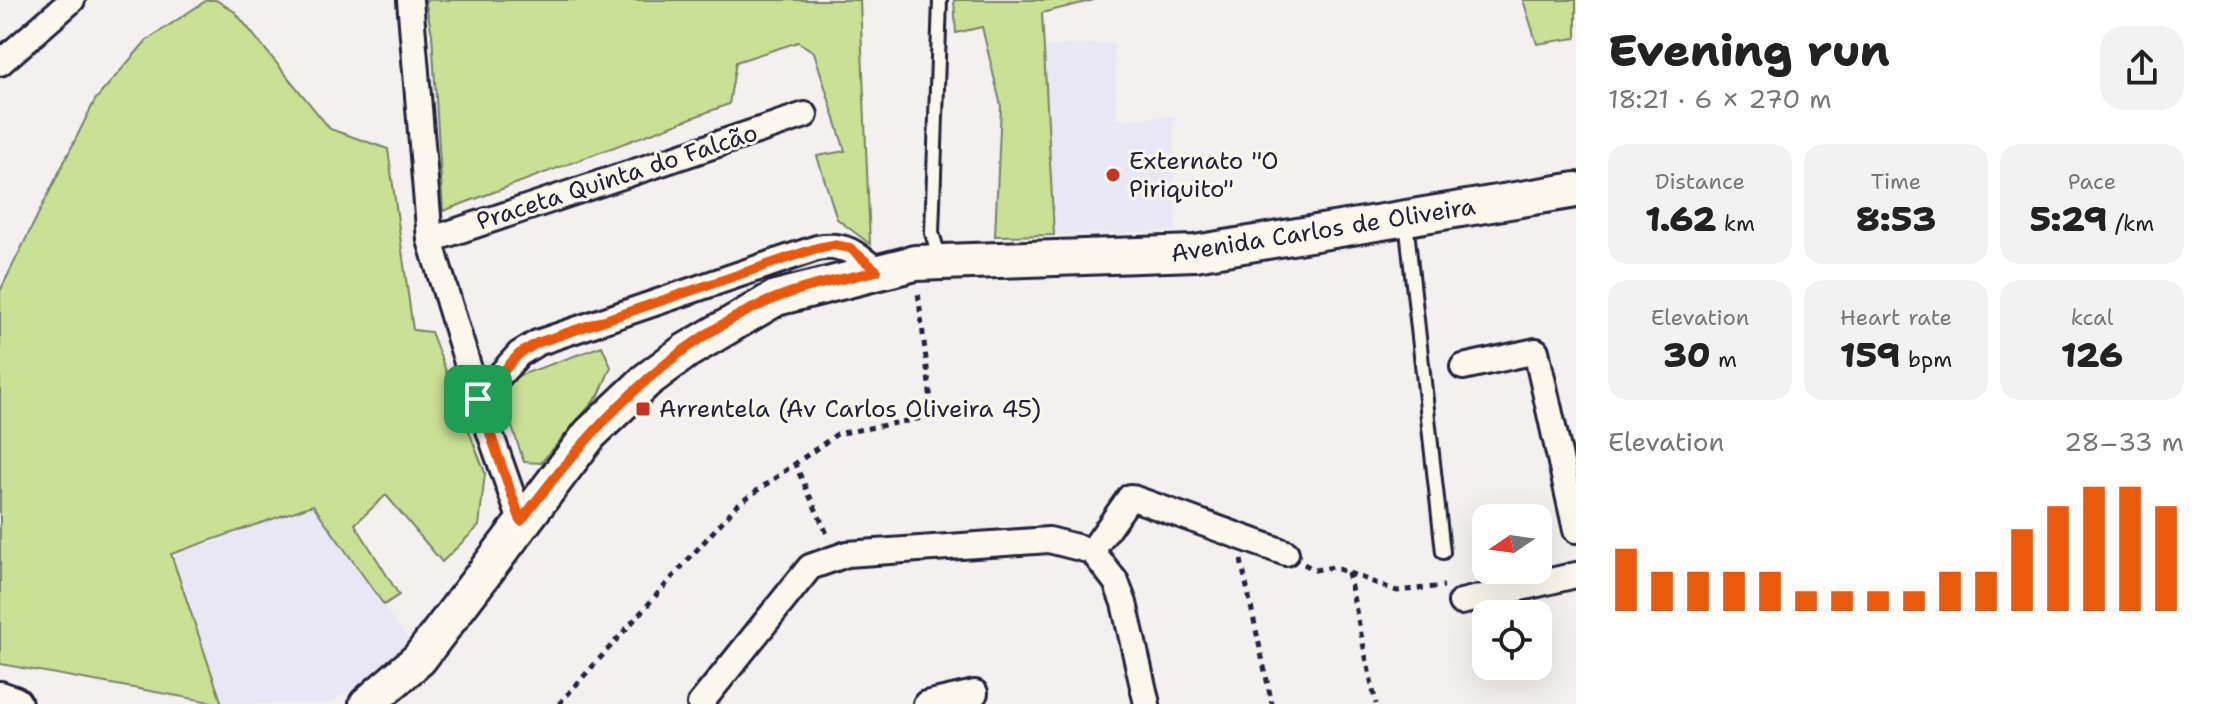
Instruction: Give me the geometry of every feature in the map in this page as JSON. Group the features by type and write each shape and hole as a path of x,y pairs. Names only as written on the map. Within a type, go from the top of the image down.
{"main road":[{"name":"Avenida Carlos de Oliveira","path":"367,704 419,659 590,434 647,380 686,351 776,298 877,271 928,263 1195,253 1576,190"},
{"path":"0,699 14,704"}],"street":[{"path":"0,63 72,0"},
{"path":"410,0 430,240 440,283 521,521"},
{"name":"Praceta Quinta do Falcão","path":"430,240 805,115"},
{"path":"478,399 519,354 537,343 817,248 850,248 877,271"},
{"path":"1463,367 1536,351 1576,530"},
{"path":"1092,551 1130,497 1286,553"},
{"path":"700,704 810,567 838,558 1049,540 1092,551 1116,582 1124,603 1147,704"},
{"path":"1461,602 1575,580"},
{"path":"926,704 975,693"}],"lane":[{"path":"928,263 932,233 940,0"},
{"path":"1405,220 1443,552"}],"path":[{"path":"559,704 737,505 837,434 928,417 931,401 928,263"},
{"path":"794,462 838,558"},
{"path":"1235,535 1272,704"},
{"path":"1286,553 1315,570 1333,567 1397,591 1451,585 1461,602"},
{"path":"1347,572 1376,704"}],"shaded area":[{"name":"Externato \"O Piriquito\"","path":"1114,43 1117,119 1173,116 1176,231 1054,235 1044,46"},
{"path":"313,505 409,641 361,684 327,704 222,704 170,554"}],"green space":[{"path":"207,0 216,0 235,12 330,129 388,149 413,330 431,332 485,473 479,526 442,562 386,495 355,524 399,595 384,605 313,505 171,554 222,704 0,664 0,291 95,100 147,40"},
{"path":"425,0 860,0 870,244 837,219 817,156 845,151 814,52 798,42 736,62 729,104 443,211 432,34"},
{"path":"954,0 1094,0 1042,13 1054,235 995,236 1001,106 982,27 956,33"},
{"path":"1523,0 1576,0 1576,38 1537,44"},
{"path":"602,346 611,367 599,395 541,463 524,462 501,395 512,378"}],"place":[{"name":"Externato \"O Piriquito\"","path":"1113,175"},
{"name":"Arrentela (Av Carlos Oliveira 45)","path":"643,409"}],"route":[{"path":"833,245 850,248 877,271 776,298 738,317 686,351 647,380 590,434 521,521 478,399 519,354 537,343 817,248 833,245"}]}
